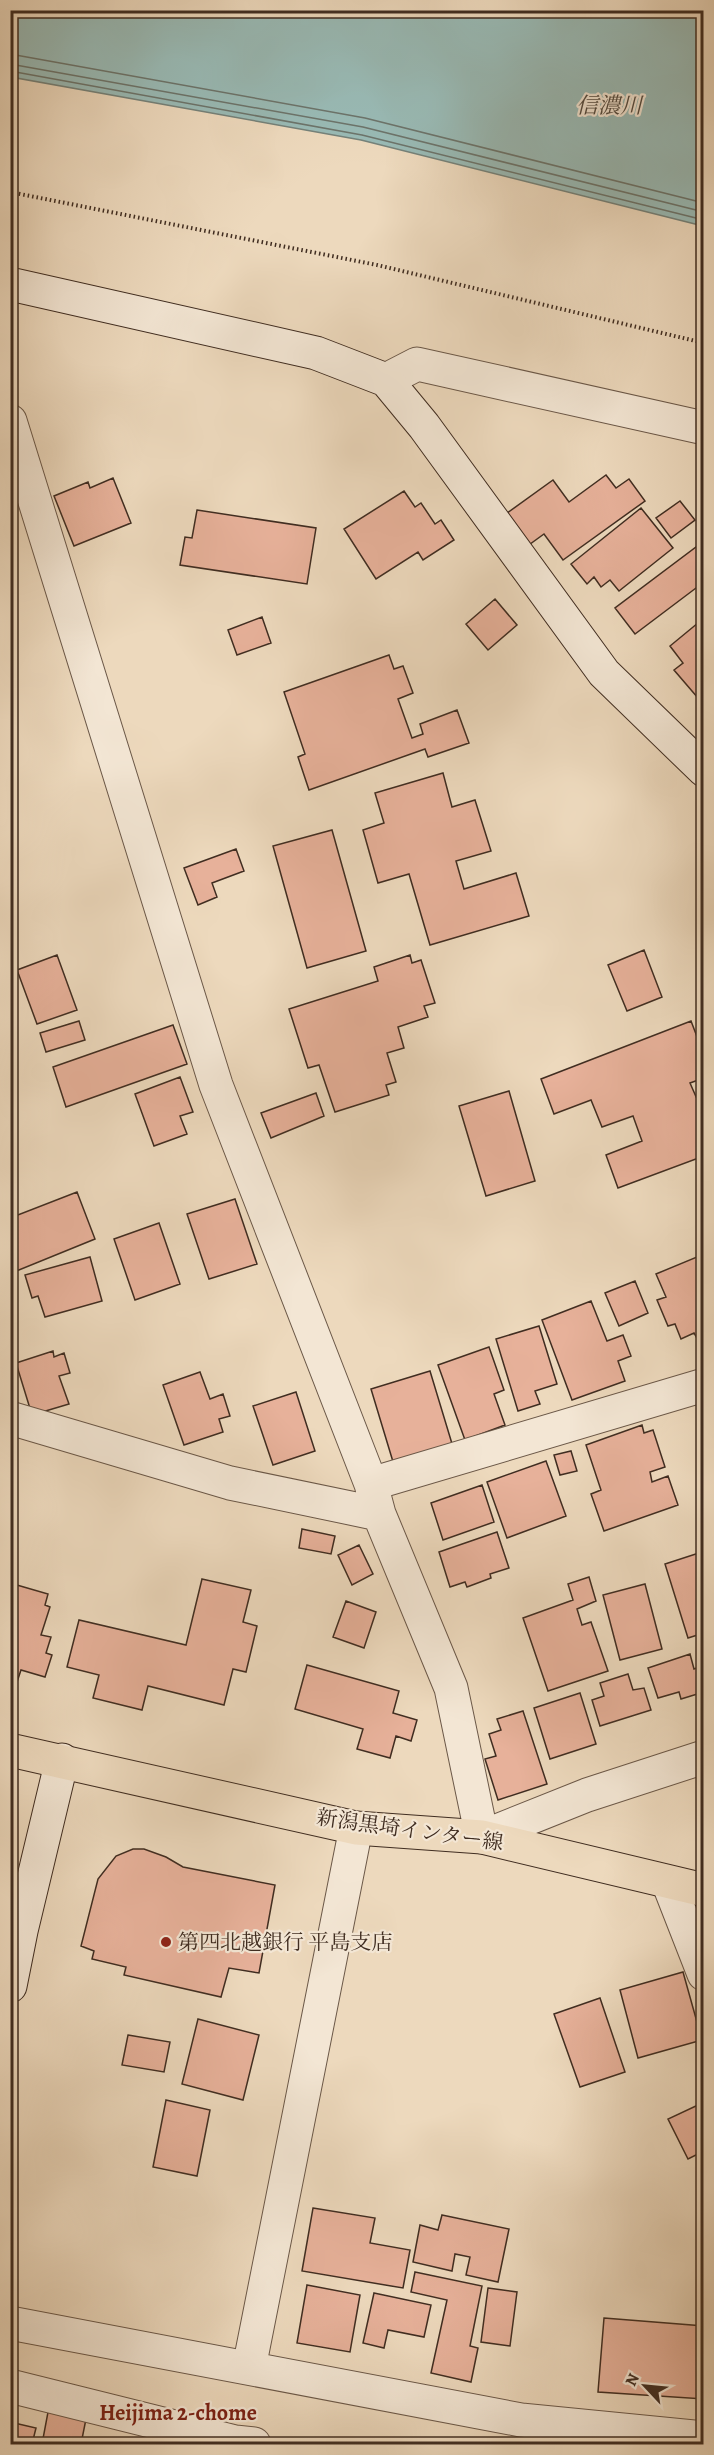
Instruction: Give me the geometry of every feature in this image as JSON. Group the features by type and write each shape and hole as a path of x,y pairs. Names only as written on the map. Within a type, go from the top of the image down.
{"main road":[{"name":"新潟黒埼インター線","path":"10,1750 356,1828 483,1837 704,1890"}],"street":[{"path":"10,284 316,353 386,380 424,426 604,673 704,770"},
{"path":"386,380 417,364 704,428"},
{"path":"10,421 216,1086 370,1484 379,1514 451,1688 483,1837 587,1796 704,1757"},
{"path":"370,1484 704,1385"},
{"path":"11,1418 230,1483 379,1514"},
{"path":"10,1986 62,1760"},
{"path":"249,2368 356,1828"},
{"path":"668,1882 704,1974"},
{"path":"10,2323 521,2420 704,2438"},
{"path":"10,2386 241,2444"}],"path":[{"path":"10,192 377,265 704,343"}],"water":[{"name":"信濃川","path":"10,11 703,11 703,226 361,140 11,77"}],"building":[{"path":"606,475 616,488 629,479 645,501 563,560 544,534 526,547 503,516 553,480 569,502"},
{"path":"113,478 131,523 74,546 54,496 88,482 90,488"},
{"path":"404,491 415,507 421,503 435,524 441,520 454,540 423,560 418,552 376,579 344,529"},
{"path":"680,501 695,520 671,538 656,518"},
{"path":"641,508 673,548 619,591 610,580 601,587 594,577 587,584 571,564"},
{"path":"197,510 316,528 307,584 180,565 185,537 192,538"},
{"path":"704,541 704,582 635,634 615,608"},
{"path":"10,547 16,562 10,564"},
{"path":"495,599 517,625 488,650 466,624"},
{"path":"262,617 271,643 237,655 228,630"},
{"path":"704,618 704,705 674,670 683,663 670,646"},
{"path":"389,655 394,669 403,666 413,693 398,699 412,738 423,734 420,724 457,710 469,743 428,757 425,749 309,790 298,757 305,754 284,692"},
{"path":"443,773 452,807 475,800 491,851 456,861 464,889 516,873 529,916 430,945 409,874 378,883 363,830 384,823 375,793"},
{"path":"332,830 366,951 307,968 273,846"},
{"path":"236,849 244,871 212,883 217,897 198,905 184,868"},
{"path":"644,950 662,997 627,1011 608,965"},
{"path":"57,955 77,1010 37,1024 17,970"},
{"path":"410,955 412,963 421,960 435,1003 424,1006 428,1017 398,1027 404,1048 387,1053 396,1082 386,1085 389,1095 335,1112 319,1065 308,1068 289,1009 378,981 374,967"},
{"path":"79,1021 85,1040 46,1052 40,1033"},
{"path":"691,1021 704,1055 704,1078 690,1083 704,1115 704,1156 618,1188 606,1155 642,1141 633,1116 602,1127 591,1100 554,1114 541,1079"},
{"path":"173,1025 187,1064 66,1107 53,1067"},
{"path":"180,1077 193,1112 180,1116 187,1134 154,1146 135,1094"},
{"path":"509,1091 535,1181 486,1196 459,1106"},
{"path":"316,1093 324,1116 271,1138 261,1113"},
{"path":"77,1192 95,1239 14,1272 10,1262 10,1218"},
{"path":"235,1199 257,1264 209,1279 187,1214"},
{"path":"159,1223 180,1284 135,1300 114,1239"},
{"path":"704,1254 704,1340 699,1342 694,1333 681,1339 675,1324 668,1326 657,1300 666,1297 656,1274"},
{"path":"90,1257 102,1301 45,1317 38,1296 32,1298 25,1275"},
{"path":"635,1281 648,1313 619,1326 605,1293"},
{"path":"591,1301 607,1341 623,1335 631,1356 618,1361 625,1381 572,1400 542,1320"},
{"path":"539,1326 557,1384 535,1391 540,1404 518,1411 496,1339"},
{"path":"489,1347 504,1390 494,1394 505,1425 465,1440 438,1365"},
{"path":"53,1351 54,1357 64,1353 70,1373 59,1376 69,1404 32,1415 16,1363"},
{"path":"430,1371 453,1447 394,1465 371,1389"},
{"path":"200,1372 210,1399 223,1394 230,1416 219,1419 223,1432 184,1445 163,1385"},
{"path":"296,1392 315,1451 273,1465 253,1406"},
{"path":"642,1425 644,1433 653,1430 665,1467 650,1472 652,1482 668,1476 678,1505 604,1531 591,1494 601,1490 586,1445"},
{"path":"571,1451 577,1471 560,1475 554,1455"},
{"path":"546,1461 566,1516 507,1538 487,1482"},
{"path":"482,1485 494,1522 443,1540 431,1503"},
{"path":"302,1529 335,1536 331,1554 299,1548"},
{"path":"704,1531 704,1633 688,1638 665,1564 702,1552 697,1533"},
{"path":"497,1532 509,1568 490,1574 491,1578 467,1587 465,1582 450,1587 439,1552"},
{"path":"359,1545 373,1574 352,1585 338,1555"},
{"path":"589,1577 596,1601 577,1609 582,1625 591,1622 608,1671 548,1691 523,1618 573,1600 568,1584"},
{"path":"202,1579 251,1590 243,1622 257,1626 246,1672 233,1669 224,1705 148,1686 142,1710 93,1698 99,1675 67,1667 79,1620 186,1645"},
{"path":"10,1583 48,1594 45,1605 50,1607 41,1635 51,1637 46,1653 52,1655 45,1677 21,1670 16,1685 10,1684"},
{"path":"645,1584 662,1649 620,1660 603,1595"},
{"path":"346,1601 376,1612 364,1648 333,1637"},
{"path":"690,1654 694,1669 702,1666 704,1692 681,1699 679,1692 658,1698 648,1668"},
{"path":"307,1665 399,1691 393,1713 417,1720 411,1741 396,1736 390,1758 357,1749 363,1729 295,1709"},
{"path":"628,1674 633,1690 644,1688 651,1710 600,1726 592,1700 604,1696 600,1683"},
{"path":"580,1693 596,1744 550,1759 534,1708"},
{"path":"523,1711 547,1784 498,1800 485,1759 496,1756 489,1734 501,1730 497,1719"},
{"path":"133,1849 144,1849 166,1857 183,1867 275,1885 259,1973 229,1968 221,1997 124,1975 126,1967 92,1959 94,1951 81,1946 98,1879 116,1856"},
{"path":"683,1972 702,2040 638,2058 620,1990"},
{"path":"600,1998 625,2072 580,2087 554,2014"},
{"path":"198,2019 259,2035 243,2100 182,2084"},
{"path":"128,2035 170,2042 164,2072 122,2065"},
{"path":"166,2100 210,2110 197,2176 153,2167"},
{"path":"698,2105 704,2115 704,2151 688,2159 668,2119"},
{"path":"313,2208 375,2218 370,2243 410,2250 403,2288 302,2271"},
{"path":"442,2215 509,2229 498,2282 466,2275 470,2257 455,2254 452,2271 413,2262 420,2225 438,2230"},
{"path":"415,2272 482,2286 470,2346 478,2348 471,2382 431,2373 447,2300 411,2292"},
{"path":"307,2285 360,2295 350,2352 297,2343"},
{"path":"488,2288 517,2292 510,2346 481,2342"},
{"path":"374,2293 431,2305 424,2337 388,2330 384,2348 363,2343"},
{"path":"604,2318 704,2326 704,2399 598,2392"},
{"path":"48,2412 86,2419 81,2444 42,2444"},
{"path":"10,2422 36,2428 32,2444 10,2444"}],"place":[{"name":"第四北越銀行 平島支店","path":"166,1942"}],"district":[{"name":"Heijima 2-chome","path":"178,2412"}]}
